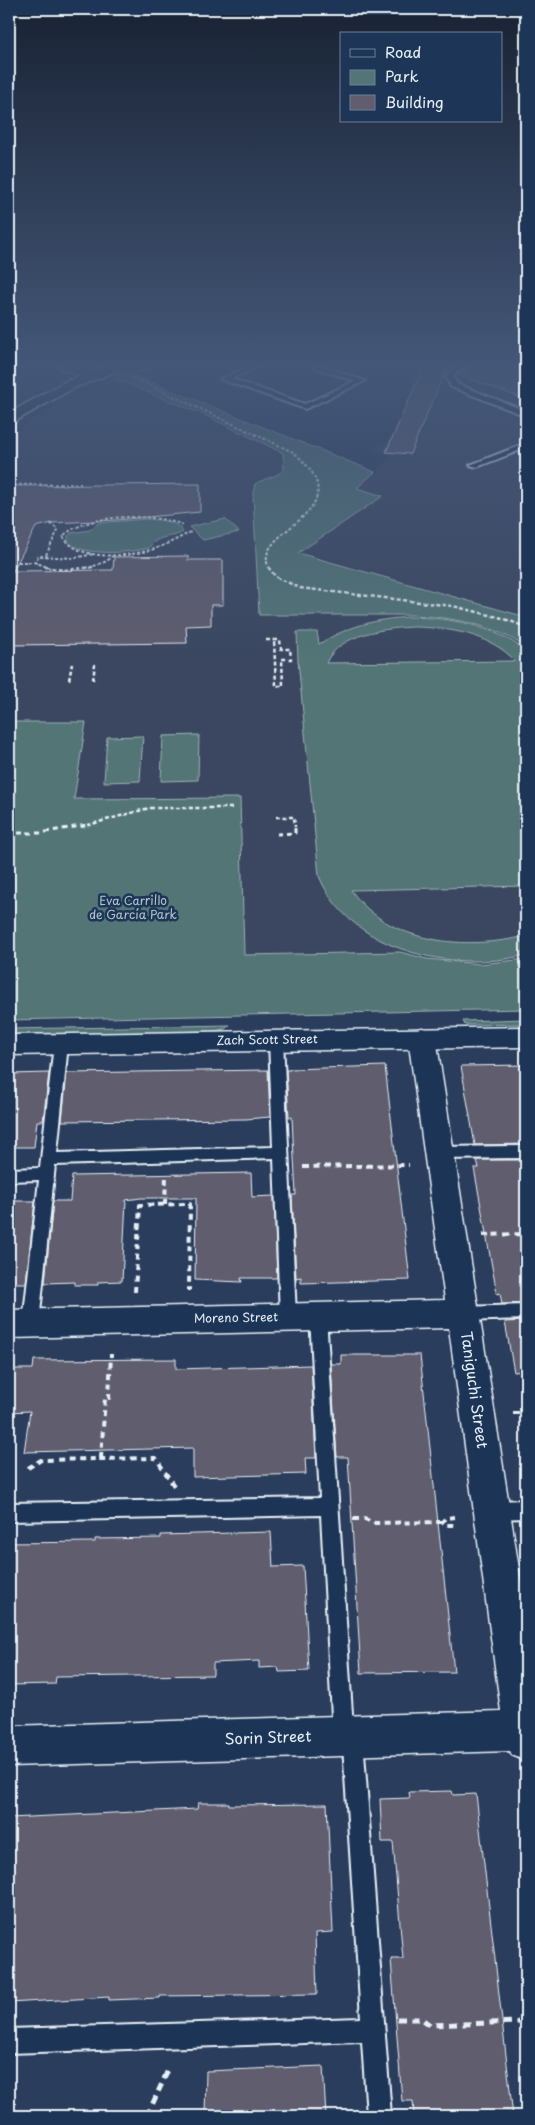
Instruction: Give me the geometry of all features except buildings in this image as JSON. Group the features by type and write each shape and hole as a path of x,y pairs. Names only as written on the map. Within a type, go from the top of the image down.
{"street":[{"name":"Zach Scott Street","path":"9,1045 526,1037"},
{"name":"Taniguchi Street","path":"422,1038 424,1159 463,1314 526,1733"},
{"name":"Moreno Street","path":"20,1323 463,1314"},
{"name":"Sorin Street","path":"9,1746 526,1733"}],"lane":[{"path":"276,1040 282,1160 330,1506 379,2116"},
{"path":"20,1323 47,1174 61,1044"},
{"path":"424,1159 526,1152"},
{"path":"48,1159 167,1156 282,1160"},
{"path":"9,1175 47,1174"},
{"path":"463,1314 526,1312"},
{"path":"9,1512 330,1506"},
{"path":"491,1510 526,1509"},
{"path":"9,2041 372,2024"}],"path":[{"path":"309,465 313,469 319,485 318,494 311,509 267,550 266,560 269,570 283,582 326,592 468,607 526,626"},
{"path":"9,485 81,484"},
{"path":"56,535 64,535 75,528 109,520 150,517 183,525"},
{"path":"46,556 56,535 57,527 50,523"},
{"path":"64,535 64,541 68,546 96,553 115,554 158,548 191,532"},
{"path":"34,562 39,556 74,558 96,553"},
{"path":"18,562 34,562 50,569 80,570 106,563 115,554"},
{"path":"266,640 274,640 280,640 280,649 290,649 291,659 282,659 283,686 276,686 274,640"},
{"path":"69,680 72,664"},
{"path":"93,680 95,664"},
{"path":"9,833 40,833 76,828 149,808 233,808"},
{"path":"276,816 294,816 295,833 277,834"},
{"path":"165,1205 167,1156"},
{"path":"282,1160 424,1159"},
{"path":"135,1292 140,1205 190,1204 189,1291"},
{"path":"484,1235 526,1234"},
{"path":"101,1458 105,1398 109,1398 111,1354"},
{"path":"513,1413 526,1413"},
{"path":"28,1468 41,1460 156,1458 178,1493"},
{"path":"345,1519 365,1519 374,1523 442,1522 446,1518 455,1517"},
{"path":"442,1522 446,1526 456,1526"},
{"path":"372,2024 422,2019 430,2025 521,2022"},
{"path":"147,2116 169,2068"}],"shaded area":[{"path":"9,465 284,465 284,470 277,476 258,481 255,484 253,493 259,615 414,615 438,617 460,620 498,631 526,648 526,959 480,964 427,959 400,952 244,955 240,798 74,799 9,722"},
{"path":"382,465 526,465 526,617 297,553 383,496 356,488"}],"green space":[{"path":"284,465 358,465 375,472 357,488 383,496 298,553 526,617 526,648 514,640 487,628 443,618 414,615 259,615 253,493 255,484 284,470"},
{"path":"147,519 172,523 183,532 160,539 149,548 119,552 83,550 68,541 68,536 71,533 90,530 98,523"},
{"path":"225,519 239,532 203,540 189,527"},
{"path":"410,617 456,621 500,635 526,651 526,886 351,890 367,908 386,922 408,932 431,939 455,942 503,940 526,936 526,955 497,960 467,961 437,958 407,951 379,939 354,923 334,902 319,876 298,661 297,632 317,632 319,644 341,632 363,624","holes":["415,627 469,634 494,644 515,661 326,663 332,653 352,639 378,631"]},
{"name":"Eva Carrillo de García Park","path":"9,722 86,722 74,799 240,798 244,955 400,952 427,959 480,964 526,959 526,1009 9,1020"},
{"path":"199,735 198,780 161,781 163,736"},
{"path":"143,736 140,781 104,782 107,737"},
{"path":"526,1019 526,1024 465,1025 463,1021"},
{"path":"230,1025 225,1029 213,1031 9,1035 9,1029"}]}
